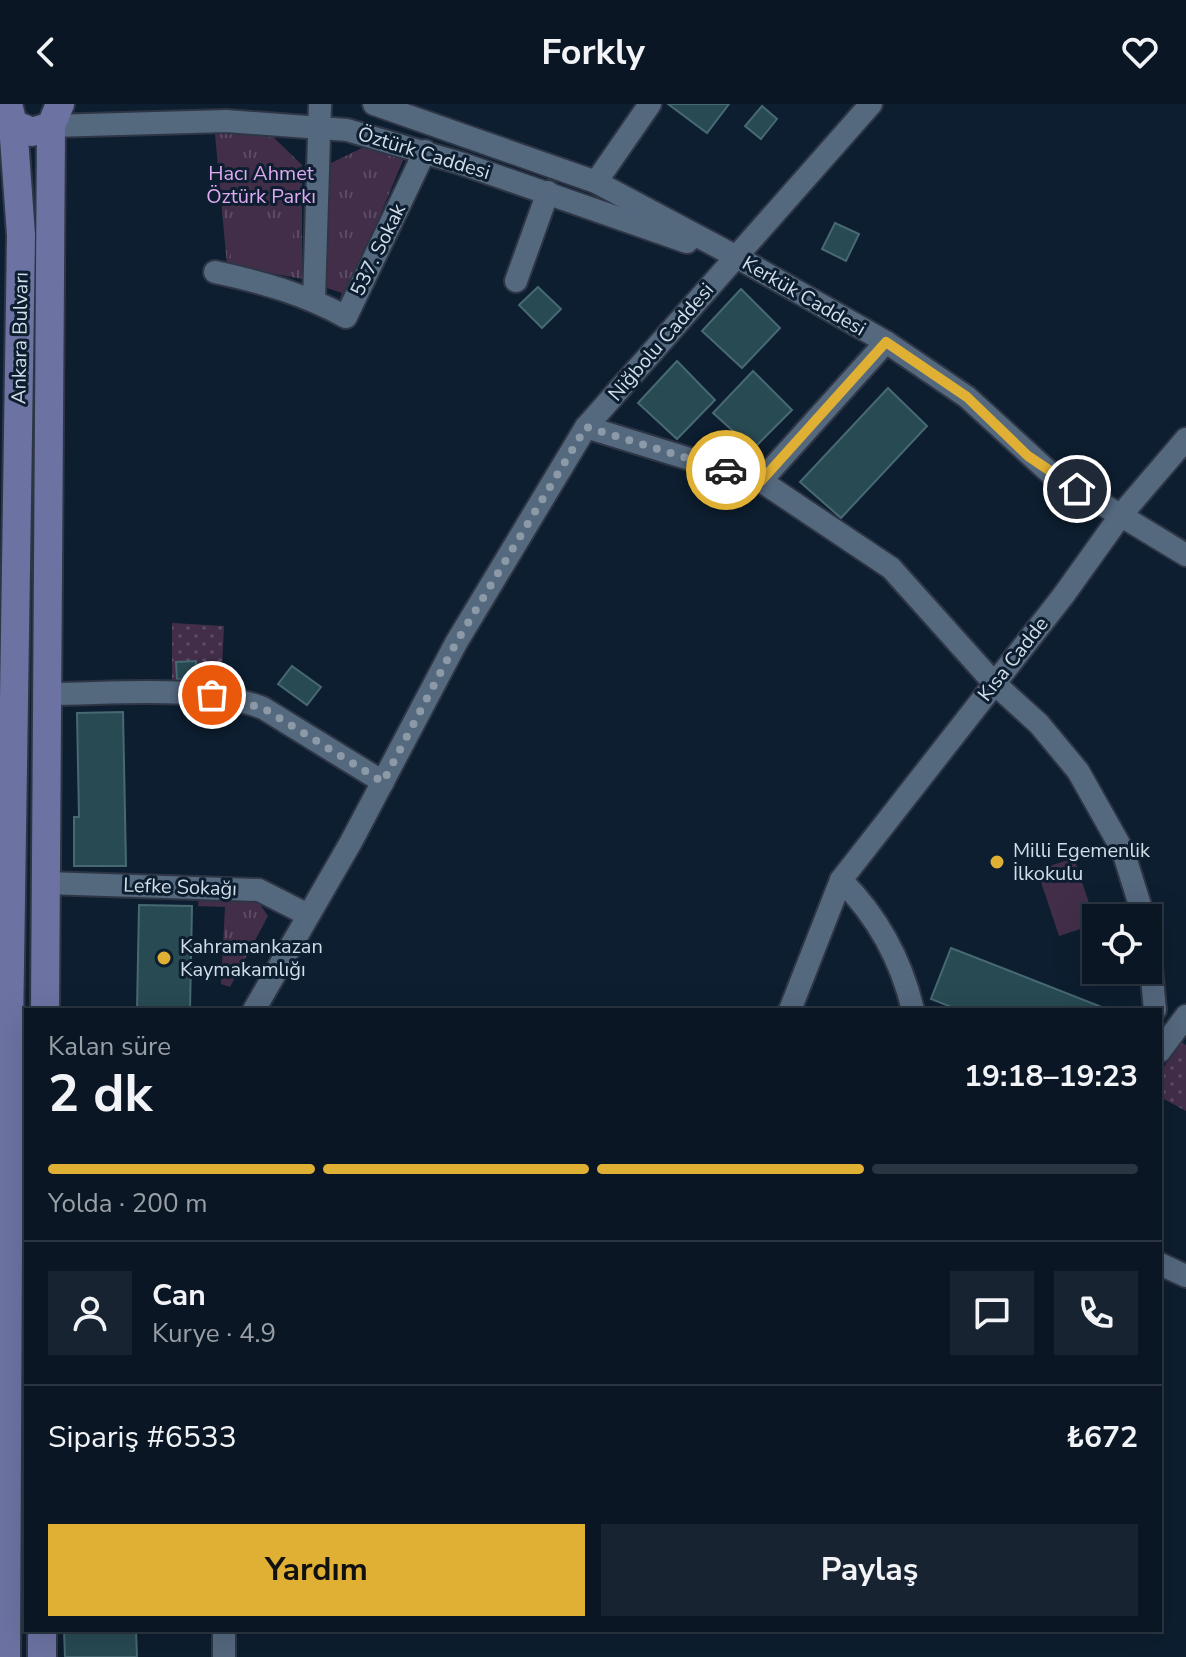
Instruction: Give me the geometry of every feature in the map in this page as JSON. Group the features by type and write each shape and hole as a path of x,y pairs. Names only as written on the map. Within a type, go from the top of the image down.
{"main road":[{"name":"Ankara Bulvarı","path":"7,117 32,132 56,115"},
{"name":"Ankara Bulvarı","path":"45,1008 56,115"},
{"name":"Ankara Bulvarı","path":"6,1657 4,1030 8,540 21,235 7,117"},
{"path":"42,1632 42,1657"}],"street":[{"path":"215,272 269,283 314,300 320,104"},
{"name":"Öztürk Caddesi","path":"374,104 596,182 735,256"},
{"path":"596,182 650,104"},
{"path":"735,256 871,104"},
{"name":"Öztürk Caddesi","path":"56,115 319,127 383,137 548,192 631,224 735,256"},
{"name":"537. Sokak","path":"314,300 346,317 425,151"},
{"path":"516,281 548,192"},
{"name":"Kerkük Caddesi","path":"735,256 886,342 967,397 1049,472 1186,555"},
{"name":"Niğbolu Caddesi","path":"255,1008 383,782 456,643 586,427 735,256"},
{"path":"761,481 886,342"},
{"path":"586,427 761,481 891,568 994,683 1060,747 1095,796 1123,851 1140,904"},
{"name":"Kısa Cadde","path":"791,1008 841,880 1121,515 1186,439"},
{"path":"48,694 212,695 241,700 263,708 383,782"},
{"path":"841,880 862,901 888,941 912,1008"},
{"name":"Lefke Sokağı","path":"46,883 259,890 308,915"},
{"path":"1153,984 1155,1008"},
{"path":"1162,1048 1186,1016"},
{"path":"1162,1265 1186,1276"},
{"path":"224,1632 224,1657"}],"green space":[{"name":"Hacı Ahmet Öztürk Parkı","path":"267,131 302,165 302,279 227,265 215,134"},
{"path":"366,146 404,158 344,302 339,301 342,293 327,288 327,165"},
{"path":"228,228 293,230 292,265 231,258"},
{"path":"172,623 224,626 221,689 172,688"},
{"path":"1074,858 1089,904 1082,904 1082,929 1059,936 1037,870"},
{"path":"199,896 255,897 268,916 230,987 221,984 225,907 198,906"},
{"path":"1180,1041 1186,1045 1186,1111 1162,1098 1162,1070"}],"building":[{"path":"668,104 729,104 707,133"},
{"path":"762,106 777,119 761,139 745,126"},
{"path":"835,223 859,234 846,261 822,249"},
{"path":"538,287 561,309 542,328 519,305"},
{"path":"741,289 780,328 742,368 702,331"},
{"path":"677,361 715,400 677,439 638,403"},
{"path":"753,371 792,410 753,449 713,413"},
{"path":"888,388 927,426 841,518 800,482"},
{"path":"196,661 197,680 177,679 176,662"},
{"path":"292,666 321,687 307,705 278,684"},
{"path":"123,712 126,866 74,866 74,817 79,817 77,713"},
{"name":"Kahramankazan Kaymakamlığı","path":"139,905 192,906 190,1008 137,1008"},
{"path":"951,948 1104,1008 954,1008 931,999"},
{"path":"64,1632 136,1632 137,1657 65,1657"}],"way so far":[{"path":"212,695 263,708 383,782 456,643 586,427 726,470"}],"place":[{"name":"Milli Egemenlik İlkokulu","path":"997,862"},
{"name":"Kahramankazan Kaymakamlığı","path":"164,958"}],"route":[{"path":"726,470 761,481 886,342 967,397 1028,456 1077,489"}]}
